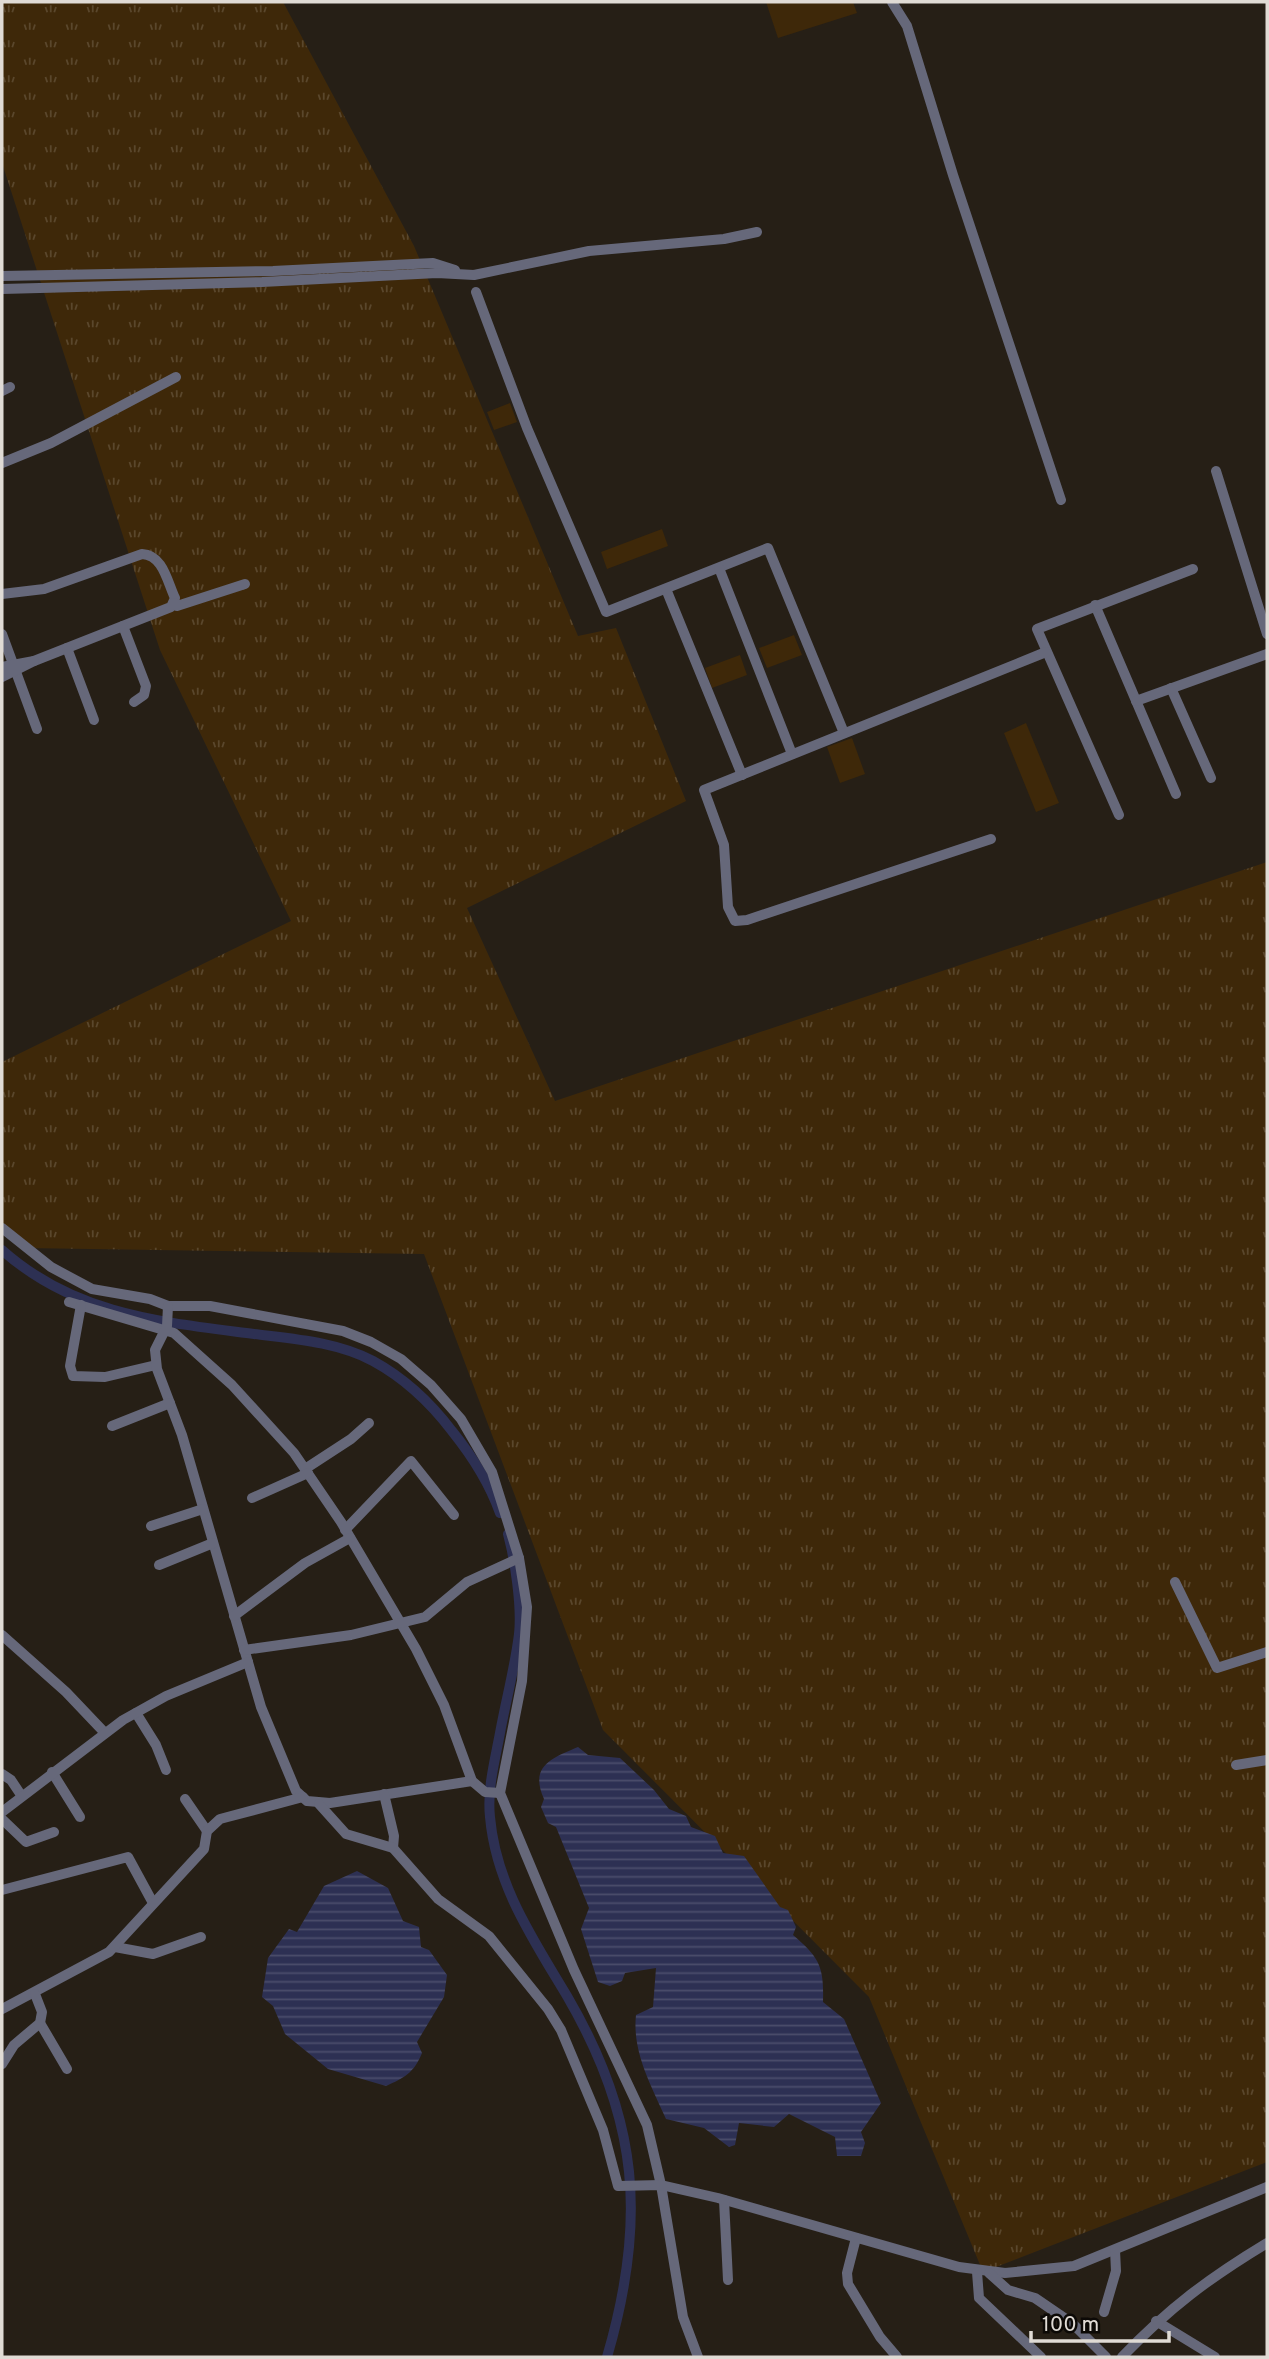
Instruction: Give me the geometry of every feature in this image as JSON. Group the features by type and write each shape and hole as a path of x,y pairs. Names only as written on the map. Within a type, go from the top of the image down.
{"street":[{"path":"892,2 907,26 953,176 1061,500"},
{"path":"2,289 262,282 438,273 474,275 589,251 724,239 757,232"},
{"path":"2,276 273,271 433,263 474,275"},
{"path":"476,292 527,428 606,612 768,548 844,733"},
{"path":"2,463 51,443 176,377"},
{"path":"1216,471 1267,634"},
{"path":"2,594 44,589 142,554 152,554 158,560 175,598 174,603 165,610 34,661 14,667 2,667"},
{"path":"719,568 792,754"},
{"path":"1119,815 1037,629 1193,569"},
{"path":"174,603 177,606 188,604 245,584"},
{"path":"666,589 742,775"},
{"path":"1095,606 1176,794"},
{"path":"123,626 146,686 144,695 134,702"},
{"path":"2,634 37,729"},
{"path":"67,648 94,720"},
{"path":"991,839 747,920 735,921 728,906 723,845 704,790 1045,652"},
{"path":"1136,701 1267,654"},
{"path":"2,677 14,667"},
{"path":"1171,688 1211,778"},
{"path":"2,1228 51,1266 93,1289 150,1299 168,1306 210,1306 342,1331 371,1342 401,1359 431,1385 461,1419 492,1472 527,1607 527,1643 522,1681 493,1793"},
{"path":"69,1301 166,1324 232,1385 306,1471 348,1534 402,1625 444,1705 472,1781"},
{"path":"80,1305 70,1366 73,1376 105,1377 156,1365"},
{"path":"168,1306 166,1324 155,1350 156,1365 271,1734 296,1791 319,1804 346,1834 393,1848 438,1899 489,1936 548,2009 561,2030 603,2130 618,2186 661,2185 724,2200 977,2272 1050,2270 1074,2266 1267,2187"},
{"path":"113,1426 170,1403"},
{"path":"252,1498 306,1471 369,1423"},
{"path":"234,1616 348,1534 411,1461 454,1515"},
{"path":"151,1526 203,1509"},
{"path":"159,1565 213,1542"},
{"path":"244,1650 402,1625 425,1617 467,1582 514,1560"},
{"path":"1175,1582 1217,1668 1267,1652"},
{"path":"2,1635 66,1692 104,1732"},
{"path":"2,1812 104,1732 166,1696 248,1662"},
{"path":"136,1713 156,1745 166,1770"},
{"path":"1236,1765 1267,1760"},
{"path":"52,1772 80,1817"},
{"path":"2,1774 11,1780 21,1795"},
{"path":"319,1804 472,1781 493,1793 639,2104 661,2185 683,2317 698,2357"},
{"path":"384,1794 394,1836 393,1848"},
{"path":"4,2007 35,1994 103,1957 115,1947 204,1849 207,1831 220,1819 303,1797"},
{"path":"185,1799 207,1831"},
{"path":"2,1819 26,1842 54,1832"},
{"path":"2,1890 128,1857 153,1903"},
{"path":"115,1947 153,1954 201,1937"},
{"path":"35,1994 42,2012 40,2023 66,2069"},
{"path":"2,2064 13,2045 40,2023"},
{"path":"724,2200 728,2280"},
{"path":"856,2238 847,2273 848,2284 880,2337 897,2357"},
{"path":"1122,2357 1156,2321 1192,2291 1267,2243"},
{"path":"1104,2312 1116,2271 1115,2250"},
{"path":"977,2272 979,2298 1041,2357"},
{"path":"989,2272 1009,2290 1035,2298 1073,2324 1106,2357"},
{"path":"1156,2321 1215,2357"}],"green space":[{"path":"2,2 283,2 414,246 578,636 616,628 686,801 467,908 555,1101 1267,862 1267,2162 983,2272 869,1997 603,1730 424,1254 25,1248 2,1226 2,1062 291,921 160,650 2,163"},
{"path":"766,2 853,2 857,13 778,38"},
{"path":"510,403 517,422 494,430 487,412"},
{"path":"662,529 668,546 607,569 601,552"},
{"path":"794,635 802,655 767,668 759,648"},
{"path":"740,655 747,675 712,688 705,668"},
{"path":"1026,723 1059,803 1036,812 1004,733"},
{"path":"852,738 865,774 840,783 827,747"}],"water":[{"path":"578,1747 588,1755 620,1758 654,1790 669,1809 686,1816 691,1827 715,1836 723,1853 744,1856 780,1907 788,1910 796,1927 793,1935 815,1957 821,1971 823,2002 844,2019 881,2103 861,2132 865,2143 861,2156 837,2156 835,2137 789,2114 774,2127 739,2123 735,2145 729,2147 704,2128 666,2119 644,2068 636,2029 636,2015 653,2007 656,1968 625,1973 622,1981 610,1986 598,1982 581,1929 589,1908 556,1827 548,1823 541,1807 544,1799 540,1788 541,1771 552,1760"},
{"path":"357,1871 388,1888 403,1921 419,1927 421,1947 429,1950 447,1975 444,1997 417,2042 422,2053 419,2060 408,2074 386,2086 328,2069 285,2034 273,2006 262,1997 268,1958 289,1929 297,1932 324,1886"}],"waterway":[{"path":"2,1250 30,1272 59,1289 120,1312 186,1325 315,1342 345,1349 373,1361 407,1383 444,1420 480,1470 500,1513"},
{"path":"508,1534 520,1611 519,1634 492,1775 490,1817 500,1866 508,1888 529,1932 591,2041 609,2085 622,2128 629,2172 631,2215 628,2261 607,2357"}]}
